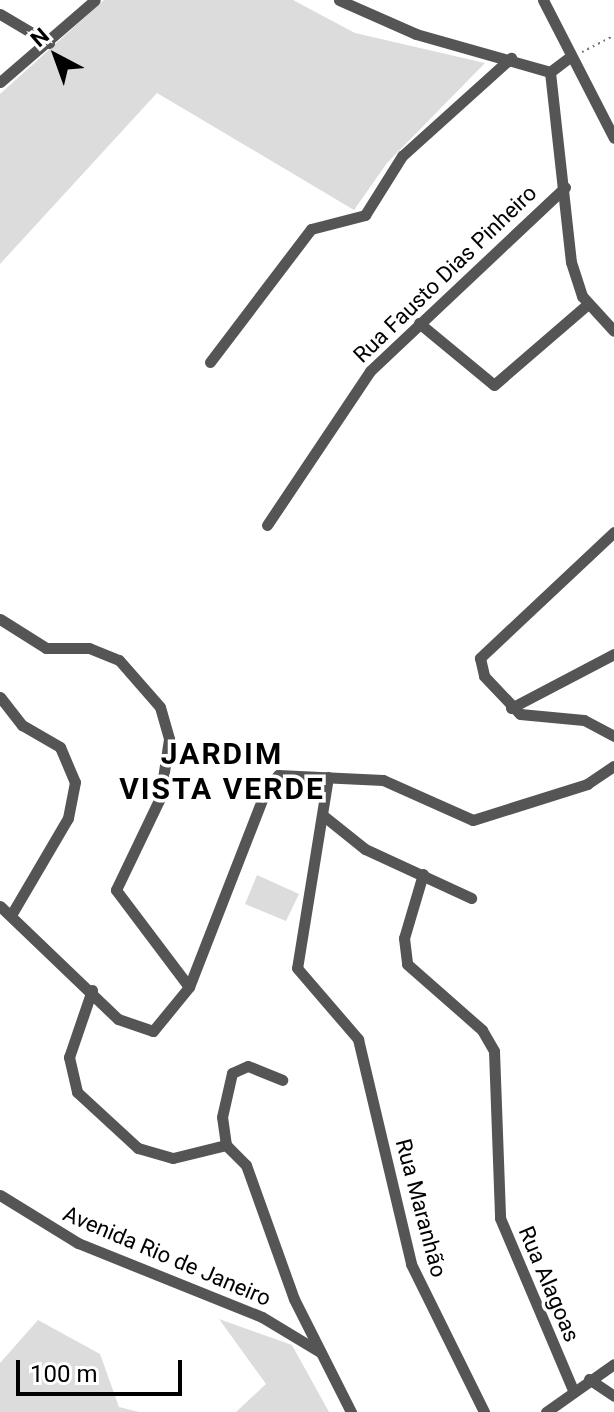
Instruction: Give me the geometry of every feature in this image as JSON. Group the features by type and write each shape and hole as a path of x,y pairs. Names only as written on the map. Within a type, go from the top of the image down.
{"street":[{"path":"0,82 49,43 95,0"},
{"path":"339,0 416,34 511,58 550,72"},
{"path":"543,0 614,138"},
{"path":"0,14 49,43"},
{"path":"550,72 570,57"},
{"path":"210,362 311,229 365,215 402,156 511,58"},
{"path":"550,72 571,262 588,304 614,331"},
{"name":"Rua Fausto Dias Pinheiro","path":"267,525 370,371 565,187"},
{"path":"419,323 494,385 588,304"},
{"path":"614,532 485,650 484,676 511,708 529,717 594,723 614,736"},
{"path":"0,619 46,648 89,648 119,660 160,707 169,739 157,812 116,890 189,987"},
{"path":"511,708 614,654"},
{"path":"0,697 22,725 60,747 75,782 68,818 11,915"},
{"path":"0,906 37,947 141,1032 163,1025 189,987 272,779 328,777 401,784 473,820 587,784 614,766"},
{"name":"Rua Maranhão","path":"328,777 325,817 295,960 306,986 358,1039 411,1264 484,1412"},
{"path":"325,817 365,849 471,898"},
{"name":"Rua Alagoas","path":"423,874 404,938 407,964 482,1030 494,1051 500,1218 572,1388"},
{"path":"92,990 69,1057 86,1103 156,1156 226,1145 222,1117 232,1073 248,1066 282,1080"},
{"name":"Avenida Rio de Janeiro","path":"226,1145 246,1165 321,1352 351,1412"},
{"name":"Avenida Rio de Janeiro","path":"0,1195 78,1243 262,1317 321,1352"},
{"path":"546,1412 572,1388 614,1364"},
{"path":"589,1379 614,1396"}],"path":[{"path":"570,57 614,36"}],"shaded area":[{"path":"104,0 293,0 355,33 485,63 387,163 354,210 157,93 0,264 0,94"},
{"path":"257,875 299,894 286,921 245,904"},
{"path":"219,1319 292,1345 329,1412 236,1412 266,1384"},
{"path":"38,1320 100,1354 119,1407 139,1412 0,1412 0,1363"}],"district":[{"name":"JARDIM VISTA VERDE","path":"222,771"}]}
